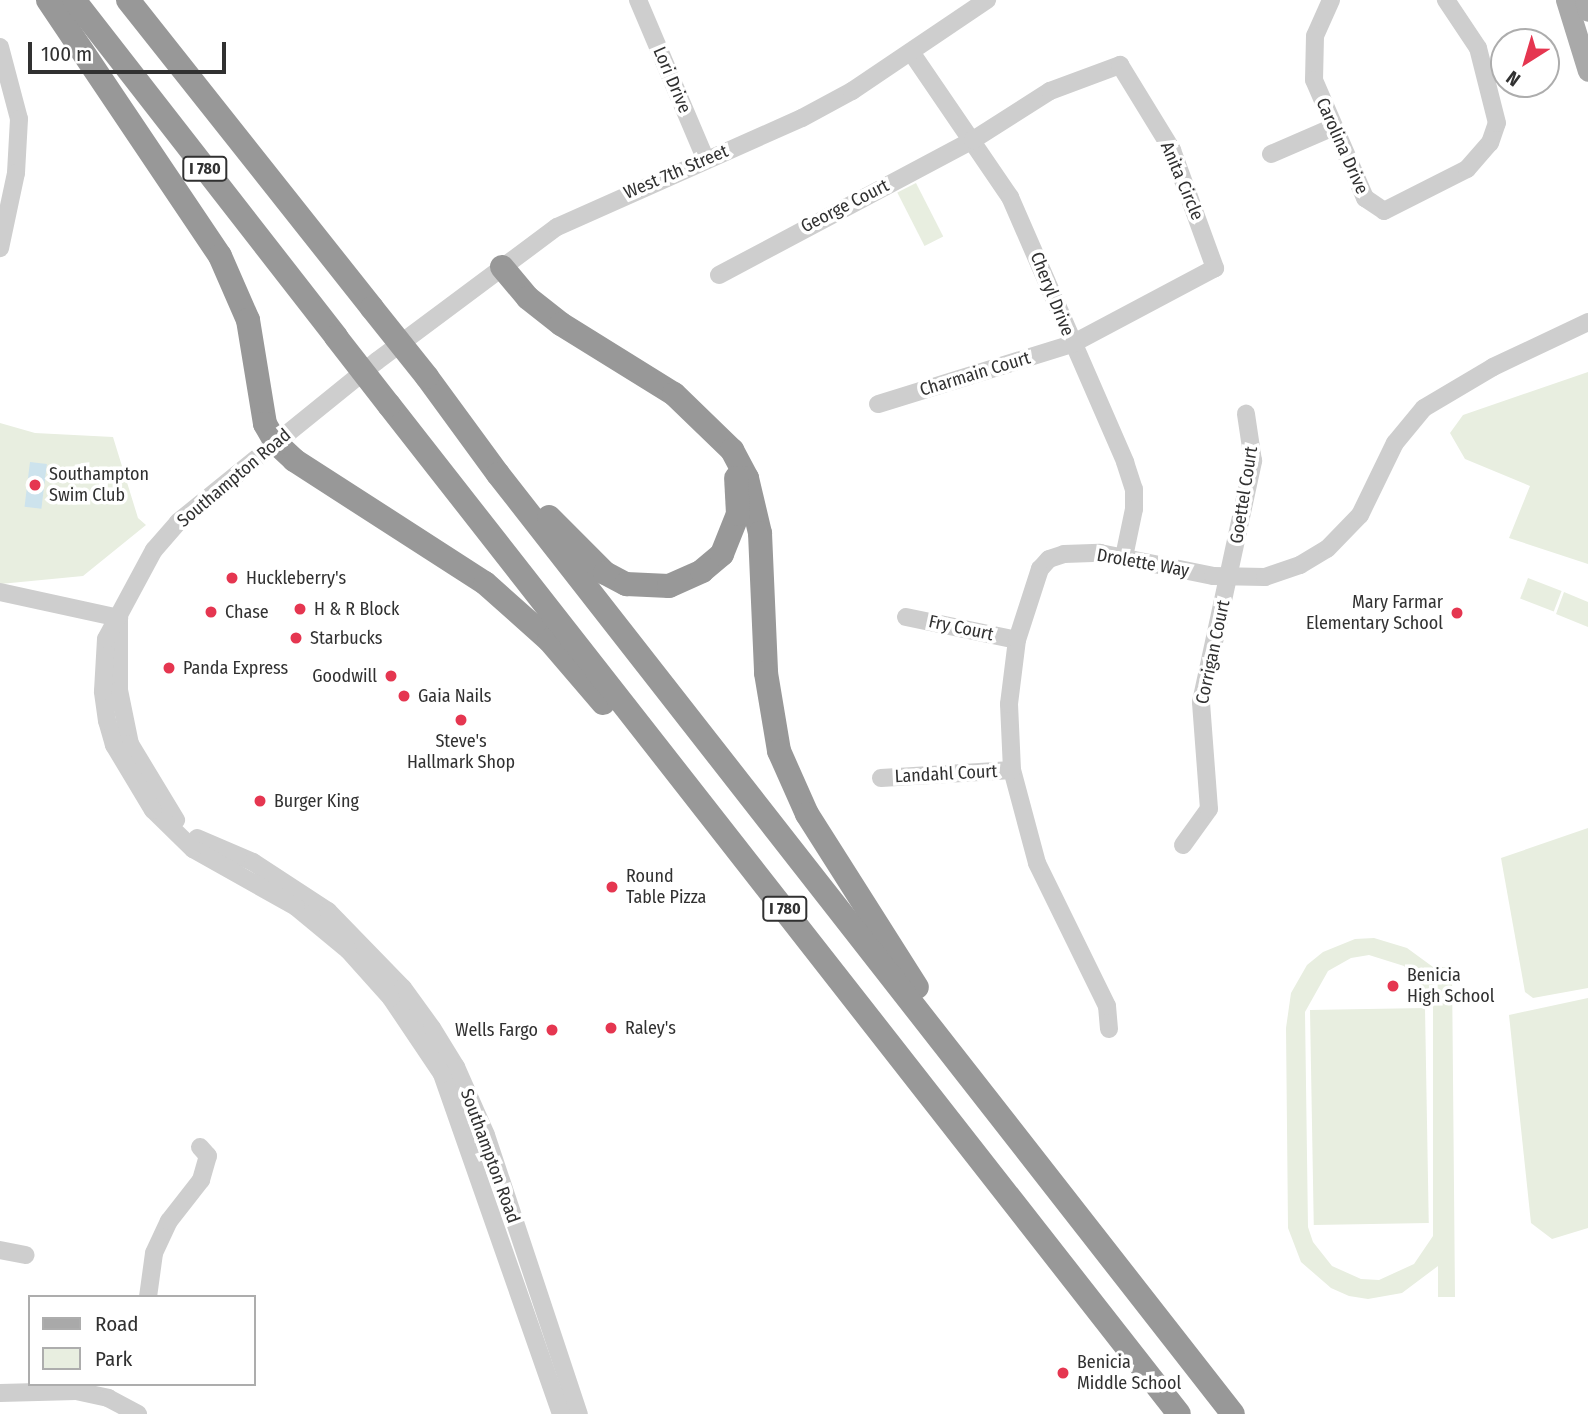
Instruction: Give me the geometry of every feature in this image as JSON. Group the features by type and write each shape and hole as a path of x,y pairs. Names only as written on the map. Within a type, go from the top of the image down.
{"highway":[{"path":"48,0 220,256 248,320 265,424 276,443 294,460 447,556 522,613 677,789 741,852"},
{"name":"I 780","path":"74,0 1179,1414"},
{"name":"I 780","path":"128,0 427,377 1233,1414"},
{"path":"502,267 528,298 561,324 674,394 719,438 747,478 755,507 766,673 779,751 807,814 985,1096"},
{"path":"484,451 506,466 605,573 648,588 669,586 702,571 722,554 733,534 738,494 719,438"}],"main road":[{"path":"1566,0 1588,71"},
{"path":"1584,0 1588,11"}],"street":[{"name":"Lori Drive","path":"638,0 706,160"},
{"name":"West 7th Street","path":"377,361 556,227 598,204 802,118 911,52 987,0"},
{"name":"Carolina Drive","path":"1331,0 1311,57 1314,80 1331,128 1365,198 1376,209 1399,206 1467,169 1490,143 1497,123 1478,48 1446,0"},
{"path":"0,47 19,119 16,173 0,248"},
{"name":"Cheryl Drive","path":"911,52 1010,197 1134,489 1124,556"},
{"name":"Anita Circle","path":"973,140 1050,91 1120,65 1172,150 1215,268 1072,344"},
{"path":"1271,154 1331,128"},
{"name":"George Court","path":"719,275 973,140"},
{"name":"Drolette Way","path":"1110,1029 1107,1006 1037,863 1012,770 1009,704 1017,640 1034,584 1049,559 1064,554 1124,556 1230,576 1284,572 1327,549 1360,515 1395,443 1423,408 1493,367 1588,322"},
{"name":"Charmain Court","path":"878,404 1072,344"},
{"name":"Southampton Road","path":"377,361 178,522 148,560 106,639 103,691 114,745 153,810 193,849 296,907 348,950 419,1036 442,1074 459,1119 561,1414"},
{"name":"Goettel Court","path":"1230,576 1252,461 1246,414"},
{"name":"Corrigan Court","path":"1183,845 1209,809 1201,702 1230,576"},
{"path":"0,592 119,618"},
{"name":"Fry Court","path":"906,617 1017,640"},
{"name":"Southampton Road","path":"119,618 123,718 130,744 163,804 206,845 253,862 320,906 359,939 403,988 456,1067 486,1135 579,1414"},
{"name":"Landahl Court","path":"881,778 1012,770"},
{"path":"148,1295 154,1253 169,1221 201,1180 208,1156 200,1147"},
{"path":"0,1250 26,1255"},
{"path":"0,1393 54,1388 111,1391 138,1414"}],"green space":[{"path":"916,183 943,236 925,246 897,193"},
{"path":"1588,372 1588,564 1509,538 1530,486 1465,459 1450,433 1463,415"},
{"path":"0,423 35,433 113,437 138,518 146,525 83,576 0,584"},
{"path":"1528,578 1562,591 1554,611 1520,599"},
{"path":"1564,592 1588,602 1588,627 1556,614"},
{"path":"1588,828 1588,988 1533,998 1525,992 1501,858"},
{"path":"1374,938 1407,948 1433,967 1452,967 1455,1297 1438,1297 1438,1266 1402,1293 1368,1299 1349,1296 1331,1288 1301,1262 1288,1228 1286,1028 1291,993 1307,965 1323,952 1355,939","holes":["1369,955 1404,966 1426,990 1433,1008 1433,1236 1414,1264 1379,1280 1361,1279 1332,1266 1313,1242 1308,1227 1305,1012 1328,971 1351,958"]},
{"path":"1588,998 1588,1228 1552,1239 1531,1223 1509,1015"},
{"path":"1425,1008 1429,1223 1314,1225 1310,1010"}],"water":[{"name":"Southampton Swim Club","path":"30,462 47,464 41,509 25,507"}],"place":[{"name":"Southampton Swim Club","path":"35,485"},
{"name":"Huckleberry's","path":"232,578"},
{"name":"H & R Block","path":"300,609"},
{"name":"Chase","path":"211,612"},
{"name":"Mary Farmar Elementary School","path":"1457,613"},
{"name":"Starbucks","path":"296,638"},
{"name":"Panda Express","path":"169,668"},
{"name":"Goodwill","path":"391,676"},
{"name":"Gaia Nails","path":"404,696"},
{"name":"Steve's Hallmark Shop","path":"461,720"},
{"name":"Burger King","path":"260,801"},
{"name":"Round Table Pizza","path":"612,887"},
{"name":"Benicia High School","path":"1393,986"},
{"name":"Raley's","path":"611,1028"},
{"name":"Wells Fargo","path":"552,1030"},
{"name":"Benicia Middle School","path":"1063,1373"}]}
